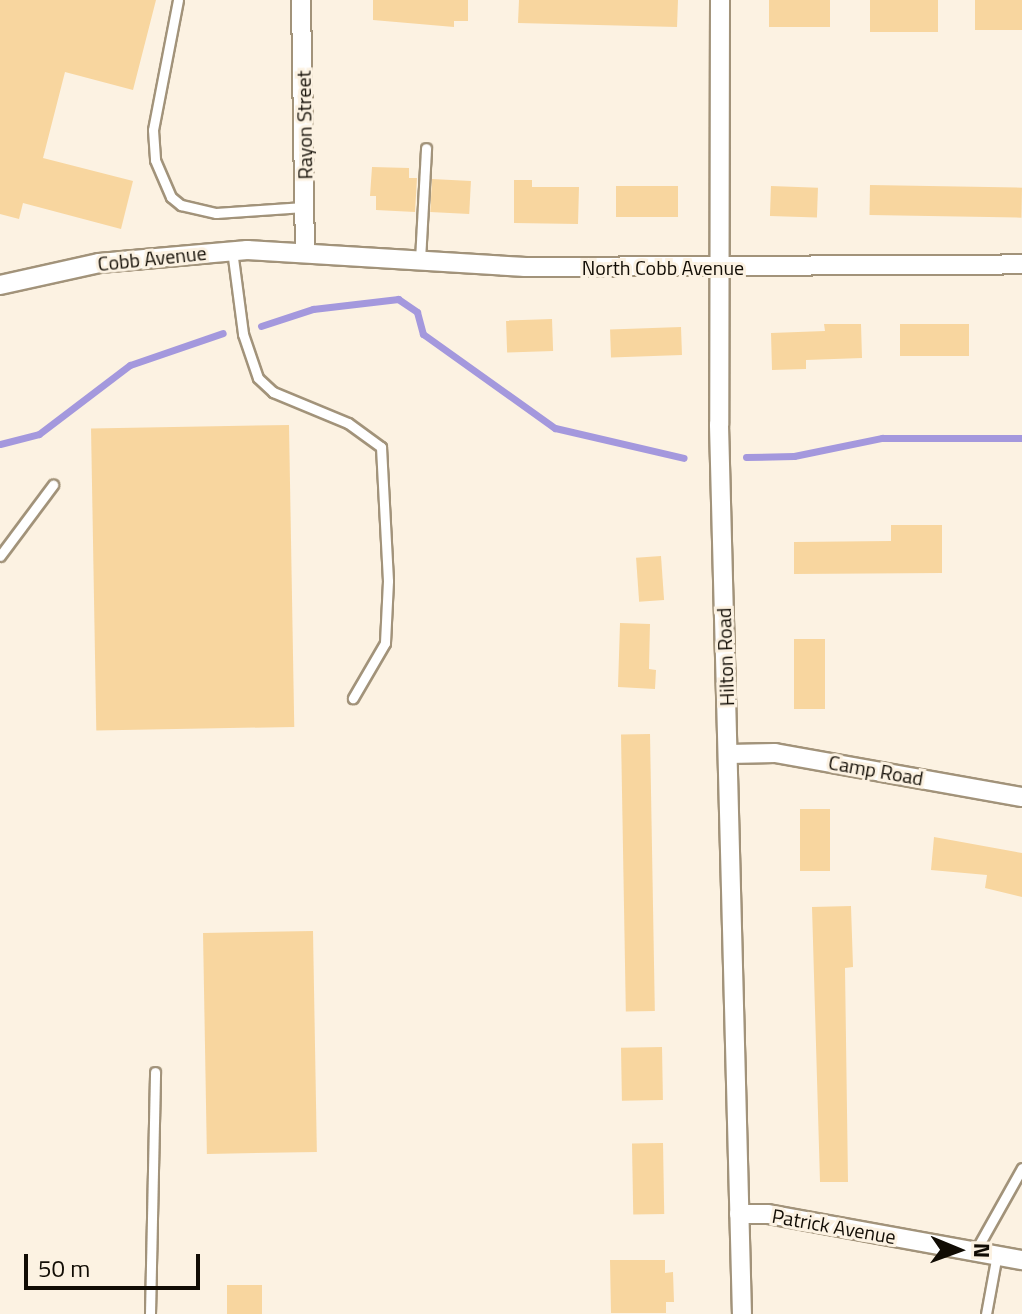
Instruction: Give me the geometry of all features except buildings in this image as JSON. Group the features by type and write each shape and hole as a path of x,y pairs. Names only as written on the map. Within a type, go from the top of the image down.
{"street":[{"name":"Rayon Street","path":"301,0 305,250"},
{"name":"Hilton Road","path":"720,0 718,267 742,1314"},
{"name":"Cobb Avenue","path":"0,285 99,263 232,250 305,250"},
{"name":"North Cobb Avenue","path":"305,250 525,267 1022,264"},
{"name":"Camp Road","path":"729,754 775,753 1022,797"},
{"name":"Patrick Avenue","path":"739,1214 768,1214 1022,1260"}],"lane":[{"path":"178,0 153,130 155,160 171,197 181,205 216,213 306,207"},
{"path":"420,260 426,148"},
{"path":"232,250 243,334 258,378 273,392 348,423 381,447 388,581 385,643 353,698"},
{"path":"0,556 53,485"},
{"path":"150,1314 155,1072"},
{"path":"976,1250 1022,1168"},
{"path":"986,1314 997,1254"}],"waterway":[{"path":"261,326 313,309 398,299 417,312 423,334 555,428 684,458"},
{"path":"0,444 39,434 130,365 223,333"},
{"path":"746,457 794,456 882,438 1022,438"}]}
